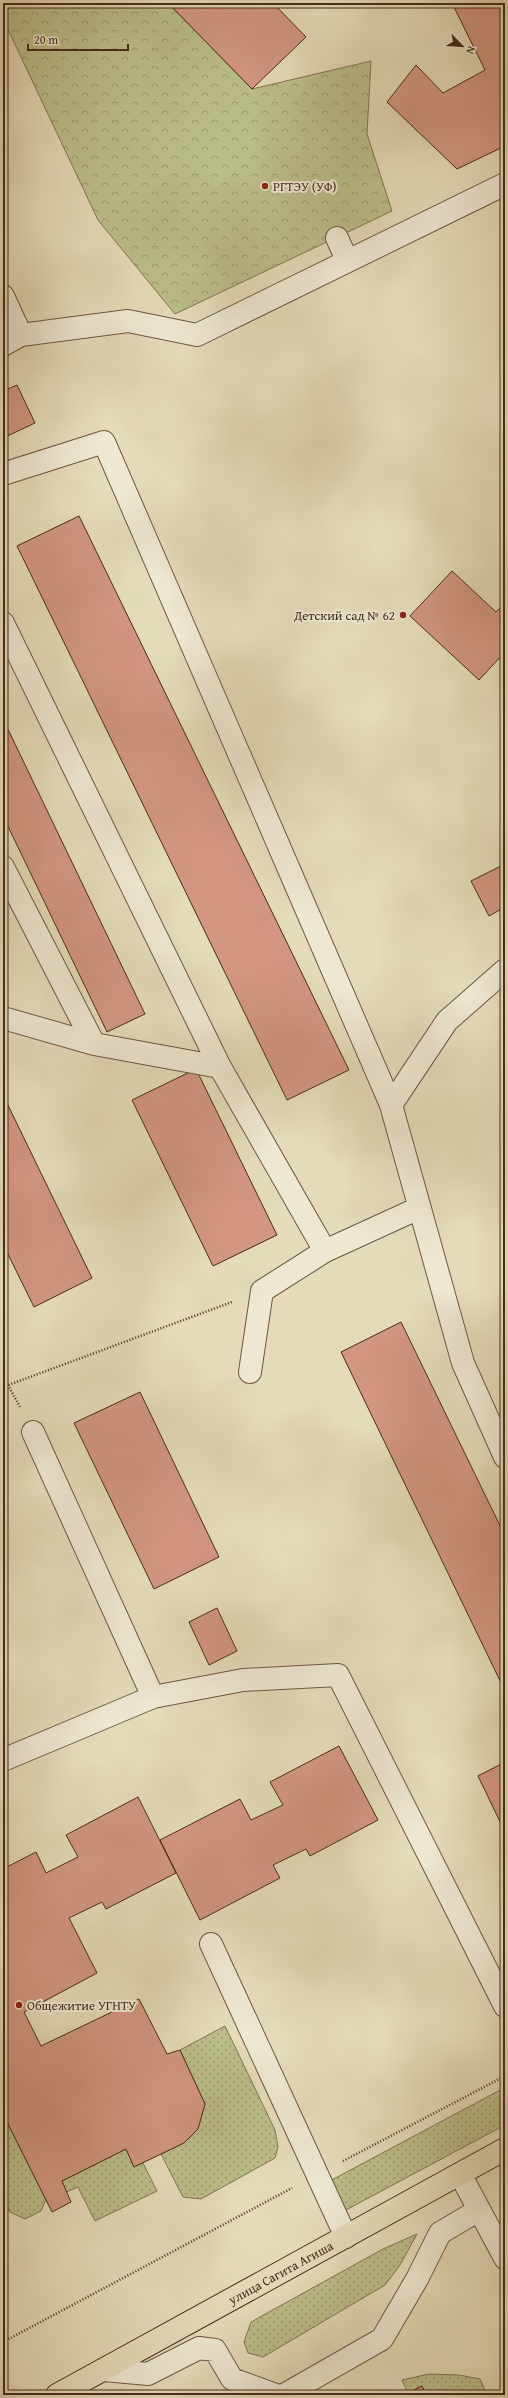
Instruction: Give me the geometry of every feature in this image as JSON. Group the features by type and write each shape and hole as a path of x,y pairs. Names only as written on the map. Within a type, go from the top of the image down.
{"main road":[{"name":"улица Сагита Агиша","path":"57,2395 505,2150"}],"lane":[{"path":"3,296 12,340 128,321 197,335 347,260 505,184"},
{"path":"337,238 347,260"},
{"path":"3,474 104,442 391,1106 463,1363 505,1457"},
{"path":"3,622 220,1067 325,1251"},
{"path":"3,867 94,1044"},
{"path":"391,1106 447,1021 505,970"},
{"path":"3,1018 94,1044 220,1067"},
{"path":"250,1372 262,1291 325,1251 419,1208"},
{"path":"33,1432 153,1697"},
{"path":"3,1760 153,1697 243,1680 338,1674 505,2006"},
{"path":"211,1944 346,2237"},
{"path":"460,2174 505,2258"},
{"path":"284,2395 382,2339 417,2279 440,2234 478,2210"},
{"path":"104,2370 148,2374 200,2348 215,2350 232,2379 276,2395"}],"path":[{"path":"3,1387 262,1291"},
{"path":"3,2342 505,2076"}],"green space":[{"name":"РГТЭУ (УФ)","path":"3,3 168,3 252,89 371,61 367,134 392,211 175,314 98,220 3,19"},
{"path":"225,2026 275,2130 278,2147 275,2158 201,2199 183,2197 161,2154 180,2145 191,2136 199,2124 205,2104 180,2050"},
{"path":"504,2088 505,2125 344,2211 328,2182"},
{"path":"3,2114 46,2199 41,2211 25,2219 10,2212 3,2197"},
{"path":"126,2149 134,2167 143,2163 157,2191 95,2221 78,2187 66,2192 62,2181"},
{"path":"417,2234 400,2265 385,2285 263,2357 248,2353 244,2342 251,2322 383,2249"},
{"path":"429,2374 459,2375 480,2379 487,2395 426,2395 422,2386 408,2393 402,2380"}],"building":[{"path":"168,3 273,3 306,37 252,89"},
{"path":"452,3 505,3 505,146 457,169 387,102 416,65 443,93 485,70"},
{"path":"17,385 35,423 3,438 3,391"},
{"path":"79,516 349,1070 287,1100 17,546"},
{"path":"452,571 496,612 505,603 505,652 479,680 410,616"},
{"path":"3,719 145,1014 107,1032 3,816"},
{"path":"505,864 505,907 489,916 471,881"},
{"path":"196,1069 277,1235 213,1266 132,1100"},
{"path":"3,1095 92,1278 34,1307 3,1244"},
{"path":"401,1322 505,1536 505,1691 341,1352"},
{"path":"140,1392 219,1557 154,1589 74,1423"},
{"path":"217,1608 237,1651 209,1665 189,1622"},
{"path":"339,1746 378,1820 310,1856 306,1849 273,1865 280,1878 200,1920 160,1840 240,1799 251,1820 283,1805 270,1782"},
{"path":"505,1762 505,1832 478,1776"},
{"name":"Общежитие УГНТУ","path":"138,1797 176,1873 106,1909 102,1902 69,1918 97,1973 24,2012 41,2046 139,1999 167,2054 180,2050 205,2104 198,2129 184,2143 134,2167 126,2149 62,2181 71,2202 52,2212 3,2114 3,1869 36,1852 46,1873 78,1857 66,1835"},
{"path":"422,2386 426,2395 403,2395 408,2393"}],"place":[{"name":"РГТЭУ (УФ)","path":"265,186"},
{"name":"Детский сад № 62","path":"403,615"},
{"name":"Общежитие УГНТУ","path":"19,2005"}]}
